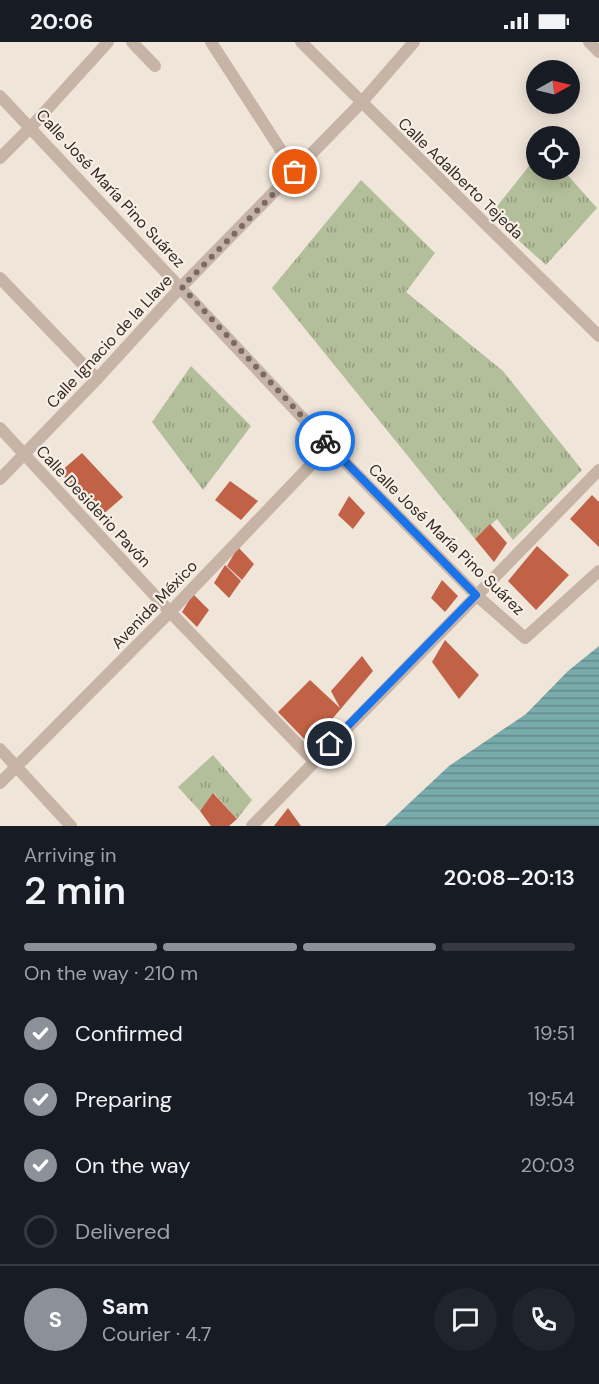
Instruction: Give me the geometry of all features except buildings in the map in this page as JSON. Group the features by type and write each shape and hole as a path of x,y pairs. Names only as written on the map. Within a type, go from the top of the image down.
{"street":[{"path":"0,158 108,42"},
{"path":"132,42 155,66"},
{"path":"211,42 295,172"},
{"name":"Calle Adalberto Tejeda","path":"301,42 599,336"},
{"name":"Calle Ignacio de la Llave","path":"0,479 361,103 414,42"},
{"path":"589,42 599,52"},
{"name":"Calle José María Pino Suárez","path":"0,96 329,446 476,595 525,638 599,571"},
{"path":"0,278 97,379"},
{"name":"Calle Desiderio Pavón","path":"0,428 170,612 314,761"},
{"name":"Avenida México","path":"0,783 170,612 329,446"},
{"path":"252,826 599,470"},
{"path":"0,749 64,824"}],"green space":[{"path":"526,170 526,180 572,180 597,208 546,265 490,215"},
{"path":"361,180 435,253 406,292 503,371 582,470 513,540 497,519 475,539 272,288"},
{"path":"191,366 251,426 203,490 152,422"},
{"path":"213,755 252,800 237,819 214,793 200,811 178,787"}],"water":[{"path":"599,646 599,826 385,826 449,766 526,714 568,671"}],"way so far":[{"path":"295,172 182,287 325,441"}],"route":[{"path":"325,441 476,595 330,744"}]}
